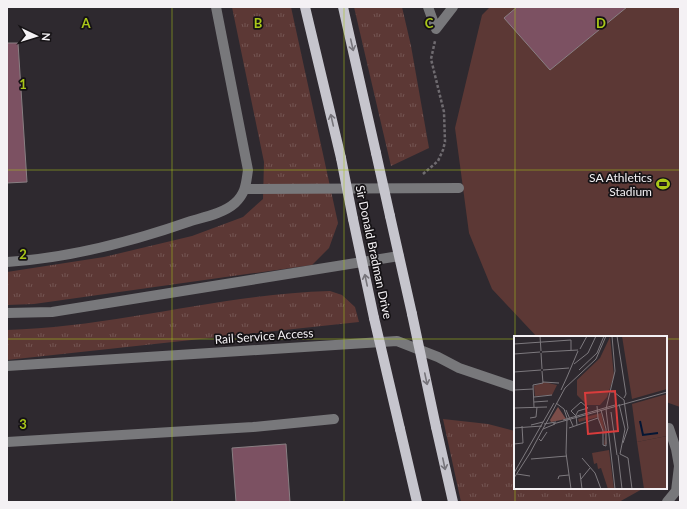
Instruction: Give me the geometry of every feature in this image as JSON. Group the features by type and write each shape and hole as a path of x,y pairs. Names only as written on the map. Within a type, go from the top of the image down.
{"main road":[{"name":"Sir Donald Bradman Drive","path":"305,7 340,158 374,318 417,502"},
{"name":"Sir Donald Bradman Drive","path":"343,7 453,502"}],"lane":[{"path":"7,262 65,255 112,246 222,210 235,203 246,189 248,170 216,7"},
{"path":"428,7 436,29 453,7"},
{"path":"246,189 459,188"},
{"path":"7,313 52,312 399,256"},
{"name":"Rail Service Access","path":"7,366 397,341 438,357 459,368 514,387"},
{"path":"7,442 253,427 334,419"},
{"path":"668,427 680,431"},
{"path":"667,502 676,491 679,466 676,449 668,427"}],"green space":[{"path":"232,7 291,7 338,223 329,248 312,265 34,304 7,305 7,272 104,257 192,236 243,217 263,199 264,162"},
{"path":"354,7 402,7 411,46 429,148 391,166"},
{"name":"SA Athletics Stadium","path":"490,7 680,7 680,407 667,402 667,336 536,336 492,289 469,233 455,128 482,15"},
{"path":"330,291 342,295 355,307 359,322 7,360 7,330 48,328 249,298 290,293"},
{"path":"443,419 488,424 514,431 514,489 642,489 619,502 461,502"}],"building":[{"path":"517,7 627,7 550,70 504,18"},
{"path":"7,43 18,43 27,182 7,183"},
{"path":"286,444 290,502 236,502 232,448"}],"place":[{"name":"SA Athletics Stadium","path":"663,184"}]}
